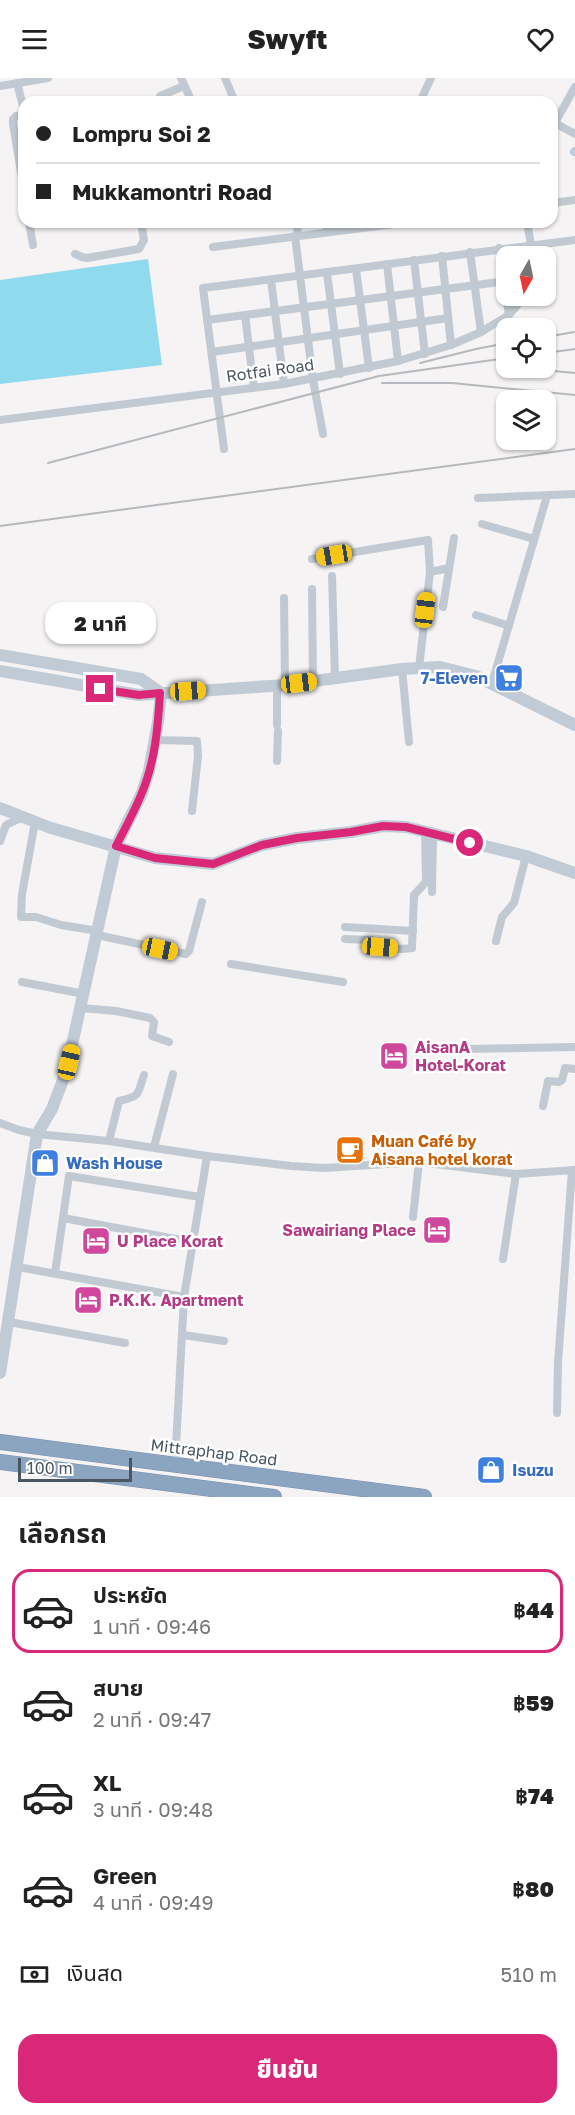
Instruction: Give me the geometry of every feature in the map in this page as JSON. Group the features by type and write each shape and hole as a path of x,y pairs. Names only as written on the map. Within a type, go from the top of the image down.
{"highway":[{"name":"Mittraphap Road","path":"0,1442 424,1497"},
{"path":"0,1462 274,1497"}],"street":[{"path":"0,86 48,78"},
{"path":"225,78 232,96"},
{"path":"423,96 431,78"},
{"path":"160,96 183,82 189,96"},
{"path":"17,83 20,96"},
{"path":"558,116 575,87"},
{"path":"18,116 13,119 18,154"},
{"path":"558,127 575,134"},
{"path":"558,202 575,200"},
{"path":"30,228 33,245"},
{"path":"75,254 87,258 139,249 144,240 142,228"},
{"path":"297,228 304,308 323,434"},
{"path":"326,228 326,232"},
{"path":"213,247 343,228"},
{"path":"528,228 531,245"},
{"path":"520,246 575,240"},
{"path":"224,449 203,288 496,248"},
{"path":"470,252 481,332"},
{"path":"442,256 451,345"},
{"path":"414,260 425,354"},
{"path":"387,264 398,361"},
{"path":"356,268 369,368"},
{"path":"327,273 340,374"},
{"path":"271,280 284,384"},
{"path":"207,320 496,282"},
{"path":"508,306 509,315"},
{"name":"Rotfai Road","path":"0,420 314,380 369,368 451,345 481,332 509,315 517,306"},
{"path":"245,315 254,388"},
{"path":"212,352 448,318"},
{"path":"478,498 575,494"},
{"path":"492,683 547,496"},
{"path":"482,524 534,539"},
{"path":"442,607 454,538"},
{"path":"312,559 428,540 430,572 419,668"},
{"path":"430,572 449,568"},
{"path":"332,576 335,677"},
{"path":"312,589 313,681"},
{"path":"277,761 284,598"},
{"path":"476,615 509,626"},
{"path":"0,655 141,679 160,693"},
{"path":"0,671 139,695 281,685 402,669 440,667 461,671 492,683 575,725"},
{"path":"402,669 409,742"},
{"path":"0,1372 38,1134 61,1088 116,846 142,793 149,771 160,693"},
{"path":"155,740 197,741 198,756 192,811"},
{"path":"0,808 29,820 155,858 213,864 262,845 383,826 406,827 526,856 575,873"},
{"path":"0,841 6,825 29,820"},
{"path":"29,820 21,917 36,917 186,954 189,951 202,902"},
{"path":"429,833 432,892"},
{"path":"345,939 371,940 370,944 374,947 412,948 414,895 426,882 429,833"},
{"path":"496,941 502,917 514,903 526,856"},
{"path":"345,927 413,931"},
{"path":"231,964 343,982"},
{"path":"22,982 84,994"},
{"path":"81,1008 116,1011 150,1018 154,1022 152,1036 169,1042"},
{"path":"466,1049 575,1047"},
{"path":"543,1106 548,1081 559,1082 562,1080 565,1068 575,1069"},
{"path":"154,1147 172,1074"},
{"path":"109,1141 119,1101 136,1096 144,1075"},
{"path":"0,1123 38,1134 109,1141 291,1166 324,1168 419,1162 516,1174 574,1170 558,1363 557,1413"},
{"path":"175,1465 184,1297 207,1156"},
{"path":"413,1217 419,1162"},
{"path":"503,1259 516,1174"},
{"path":"55,1273 69,1176 200,1197"},
{"path":"63,1218 192,1242"},
{"path":"18,1267 184,1297"},
{"path":"9,1322 125,1343"},
{"path":"183,1335 224,1341"}],"water":[{"path":"148,259 162,365 0,384 0,280"}],"railway":[{"path":"556,335 574,332"},
{"path":"420,363 496,345"},
{"path":"556,352 575,349"},
{"path":"48,463 379,376 496,360"},
{"path":"556,371 575,373"},
{"path":"382,383 452,383 575,395"},
{"path":"0,526 575,449"}],"place":[{"name":"7-Eleven","path":"509,678"},
{"name":"AisanA Hotel-Korat","path":"394,1056"},
{"name":"Muan Café by Aisana hotel korat","path":"350,1150"},
{"name":"Wash House","path":"45,1163"},
{"name":"Sawairiang Place","path":"437,1230"},
{"name":"U Place Korat","path":"96,1241"},
{"name":"P.K.K. Apartment","path":"88,1300"},
{"name":"Isuzu","path":"491,1470"}],"route":[{"path":"100,689 139,695 160,693 158,722 149,771 142,793 116,846 155,858 213,864 262,845 383,826 406,827 470,843"}]}
